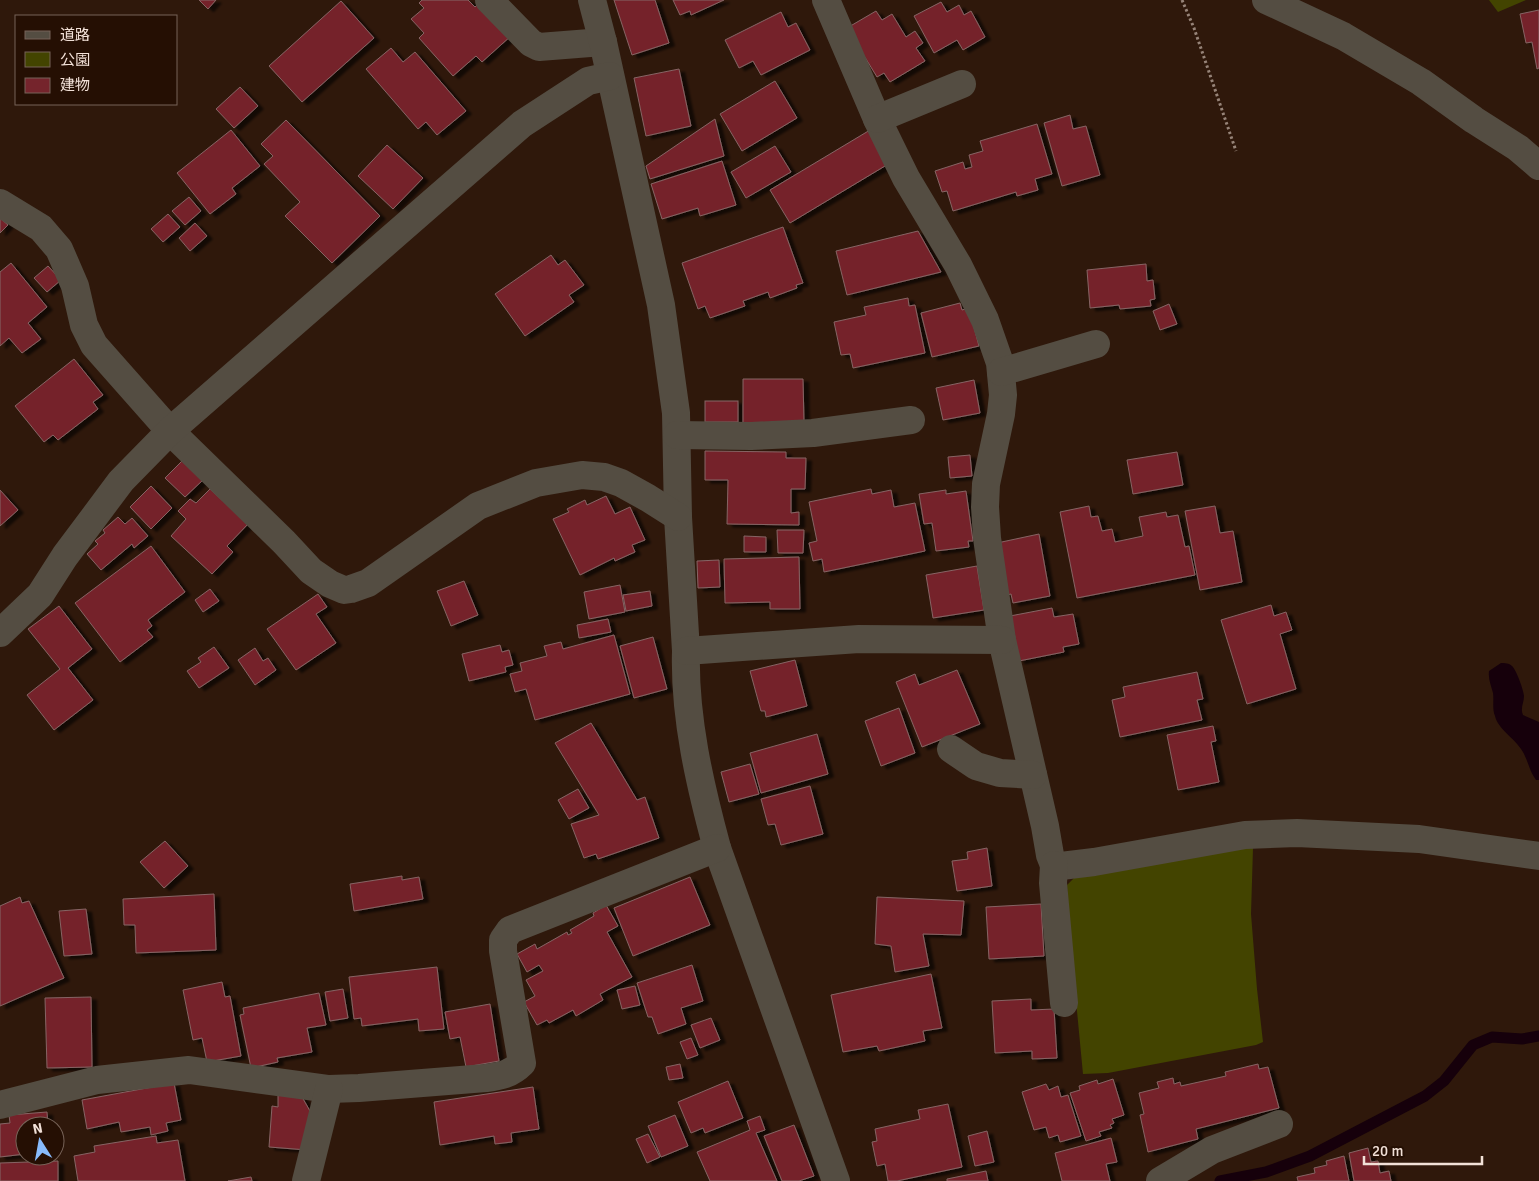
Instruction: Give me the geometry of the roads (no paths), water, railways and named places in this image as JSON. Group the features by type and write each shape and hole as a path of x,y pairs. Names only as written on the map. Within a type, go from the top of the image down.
{"street":[{"path":"489,0 531,43 539,47 603,42"},
{"path":"592,0 661,305 676,413 678,517 686,651 685,670 693,740 703,799 717,848 836,1181"},
{"path":"826,0 877,119 906,178 958,265 985,320 1000,363 1003,395 1001,414 986,484 987,538 1002,640 1050,855 1054,865 1053,883 1064,1003"},
{"path":"1266,0 1343,36 1421,82 1474,120 1518,148 1539,166"},
{"path":"0,633 40,595 65,556 122,481 170,431 522,124 588,82 610,76"},
{"path":"877,119 962,84"},
{"path":"0,203 41,228 59,249 75,286 84,325 94,345 170,431 284,542 310,571 330,584 344,590 351,590 368,583 478,506 536,483 582,475 604,477 648,498 678,517"},
{"path":"1000,372 1096,344"},
{"path":"677,435 750,436 813,433 911,420"},
{"path":"686,651 860,639 1002,640"},
{"path":"951,748 976,766 1000,773 1033,775"},
{"path":"1054,865 1061,866 1094,862 1245,835 1297,833 1419,839 1539,856"},
{"path":"0,1105 97,1080 189,1070 329,1089 506,1075 514,1071 522,1063 503,951 503,940 510,930 717,848"},
{"path":"306,1181 329,1089"},
{"path":"1160,1181 1212,1150 1279,1124"}],"waterway":[{"path":"1220,1181 1266,1172 1310,1156 1425,1096 1444,1081 1473,1045 1492,1037 1522,1039 1539,1036"}]}
